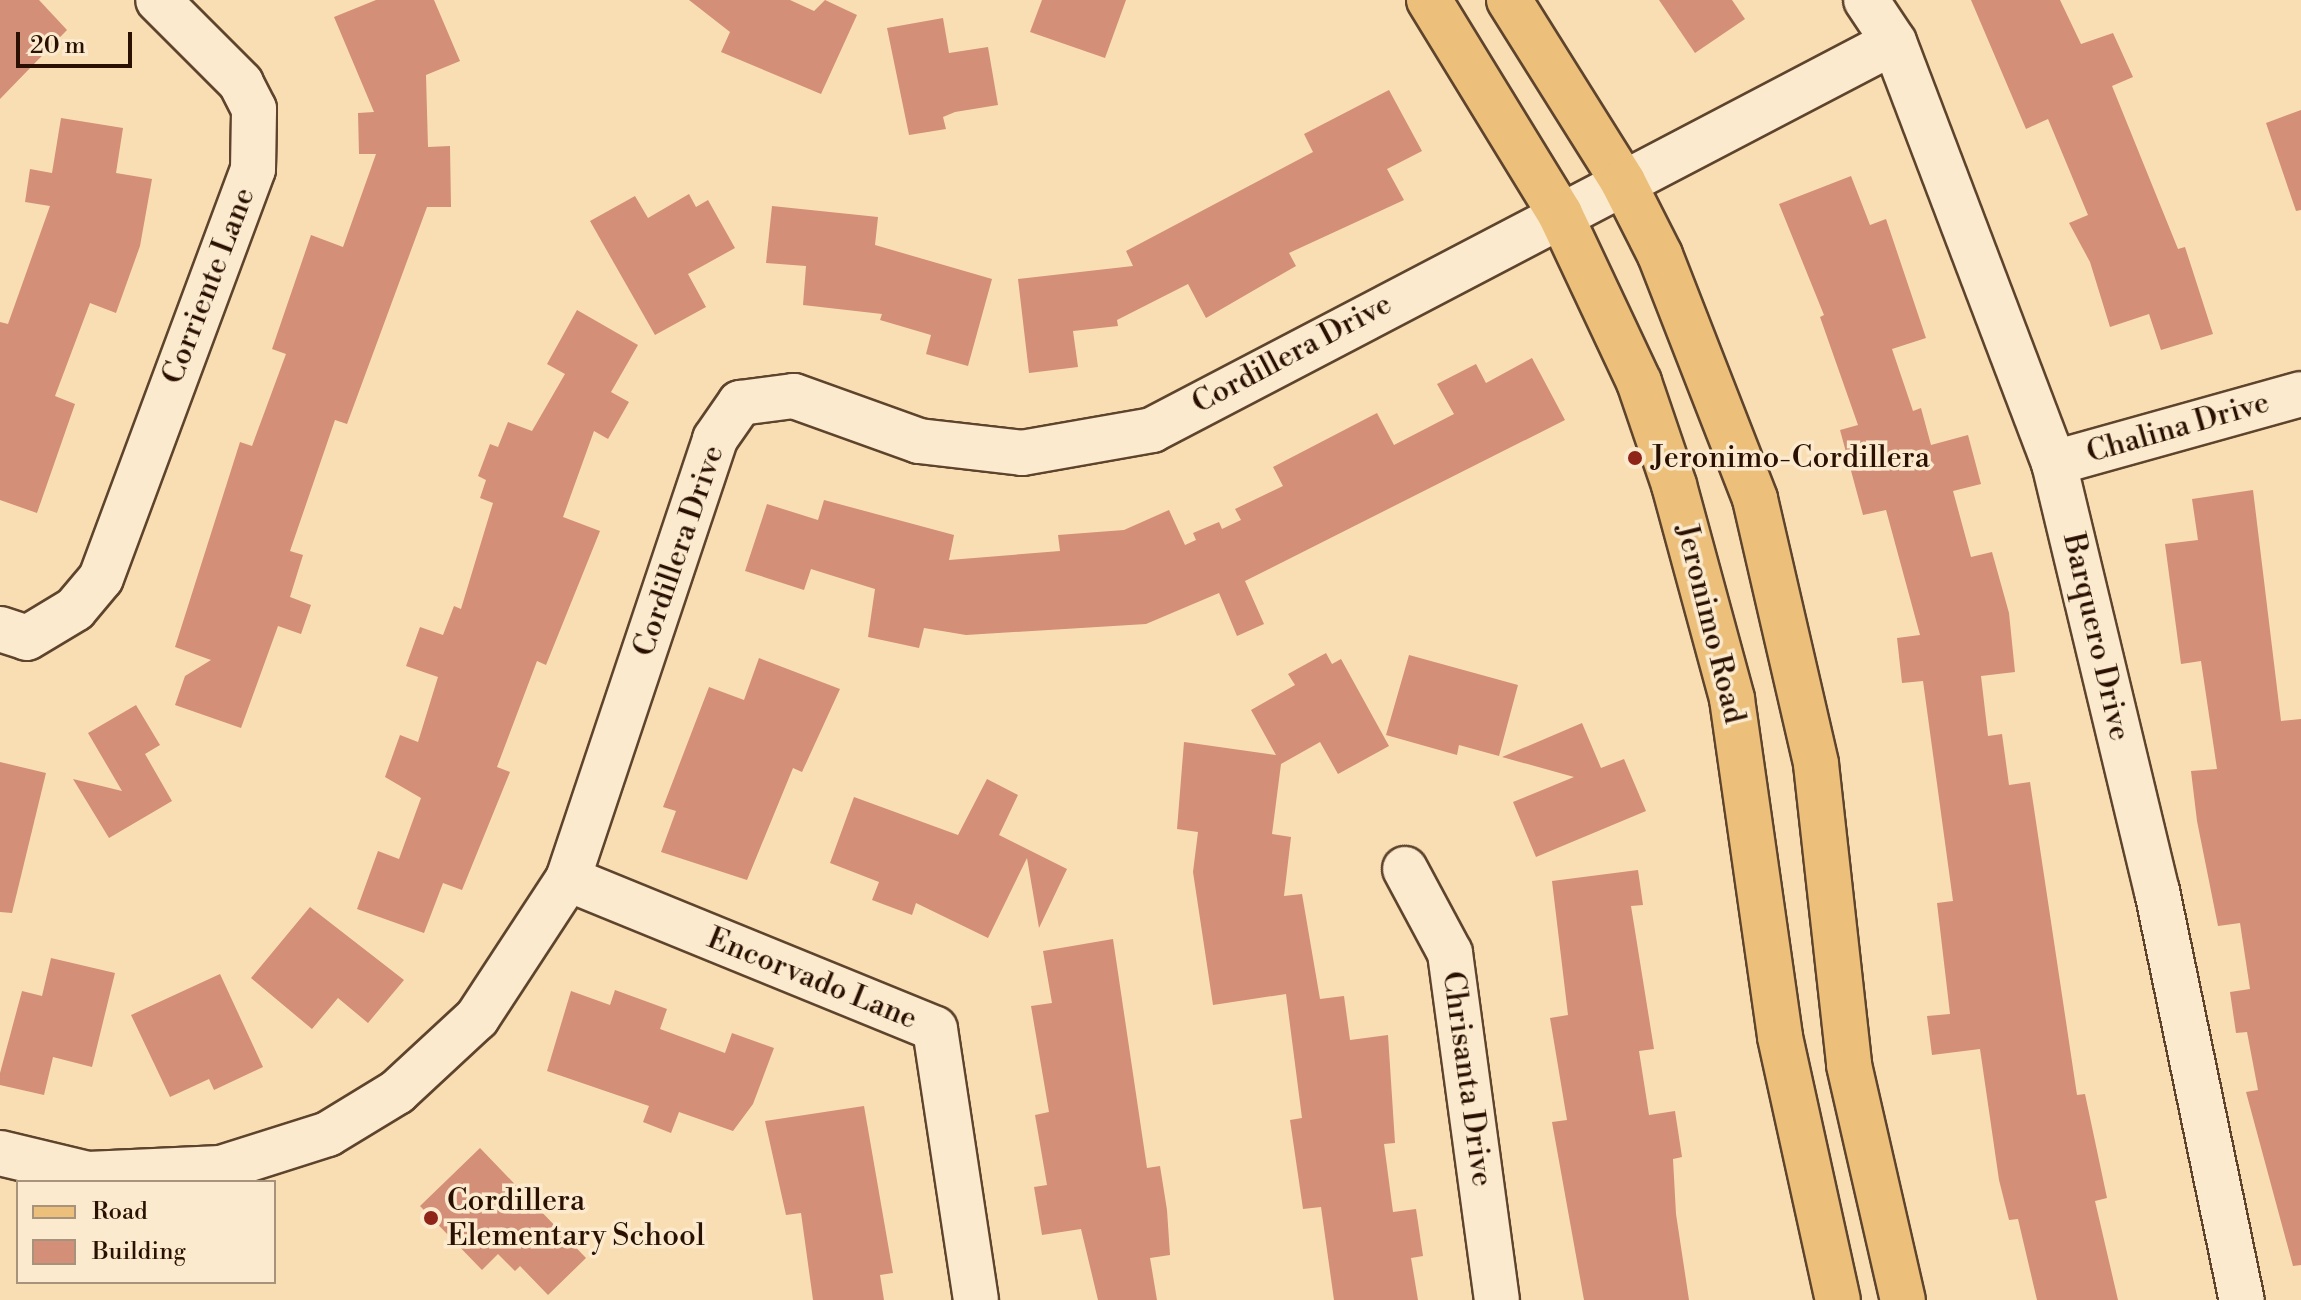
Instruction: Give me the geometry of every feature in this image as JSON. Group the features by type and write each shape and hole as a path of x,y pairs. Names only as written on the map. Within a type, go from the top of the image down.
{"main road":[{"name":"Jeronimo Road","path":"1429,0 1560,214 1639,382 1699,567 1732,699 1780,1037 1838,1300"},
{"path":"1509,0 1623,182 1734,435 1789,627 1816,764 1849,1065 1903,1300"}],"street":[{"name":"Corriente Lane","path":"0,629 27,638 90,597 253,169 254,109 241,83 158,0"},
{"name":"Barquero Drive","path":"1866,0 1894,42 2054,463 2157,891 2242,1300"},
{"name":"Cordillera Drive","path":"0,1153 88,1174 221,1168 328,1134 397,1092 477,1018 568,879 715,439 740,403 794,396 919,441 1022,453 1152,430 1894,42"},
{"name":"Chalina Drive","path":"2054,463 2301,394"},
{"name":"Chrisanta Drive","path":"1405,869 1450,953 1497,1300"},
{"name":"Encorvado Lane","path":"568,879 935,1029 976,1300"}],"building":[{"path":"0,0 39,0 67,30 0,99"},
{"path":"376,0 434,0 460,61 426,75 428,147 450,146 451,207 427,207 347,424 335,420 290,551 303,555 290,597 311,605 301,634 278,626 241,728 175,705 185,676 211,660 175,647 240,442 252,446 286,354 272,349 311,235 343,247 376,154 359,154 358,113 374,112 334,17"},
{"path":"689,0 790,0 814,11 825,0 857,15 821,94 721,52 730,32"},
{"path":"1042,0 1126,0 1105,58 1030,32"},
{"path":"1659,0 1732,0 1745,19 1695,53"},
{"path":"1971,0 2060,0 2081,44 2113,33 2133,77 2112,86 2178,249 2185,247 2213,334 2161,350 2149,314 2110,327 2090,262 2069,223 2088,215 2048,119 2026,129"},
{"path":"943,18 949,53 988,47 998,105 955,112 943,117 946,129 909,135 887,28"},
{"path":"1389,90 1422,151 1387,169 1404,200 1289,253 1296,266 1206,318 1188,284 1117,320 1118,326 1073,331 1078,367 1029,373 1018,279 1133,266 1126,251 1313,152 1304,134"},
{"path":"2301,110 2301,210 2296,211 2266,123"},
{"path":"61,118 123,128 116,173 152,179 140,246 116,313 90,303 55,396 75,404 37,513 0,500 0,322 8,324 50,206 25,202 30,169 52,173"},
{"path":"1851,176 1870,225 1886,219 1926,338 1892,349 1913,411 1921,408 1931,445 1968,435 1981,484 1953,491 1971,557 1992,552 2009,613 2015,672 1981,676 1988,736 2002,734 2009,785 2030,782 2077,1095 2085,1094 2107,1198 2095,1201 2118,1300 2037,1300 2018,1219 2009,1220 1999,1180 1980,1049 1932,1055 1927,1016 1950,1014 1937,903 1953,901 1923,681 1902,683 1897,638 1920,635 1886,510 1863,515 1840,430 1858,425 1820,317 1824,315 1779,204"},
{"path":"689,194 696,207 708,200 735,248 688,274 706,307 655,335 590,221 635,196 648,218"},
{"path":"772,206 878,217 875,245 992,279 968,366 926,354 931,335 880,320 882,314 803,305 806,266 766,263"},
{"path":"577,310 638,345 611,392 629,402 608,439 594,431 563,517 600,531 546,665 537,661 497,767 510,772 462,890 443,883 424,933 357,909 378,851 399,859 421,798 385,777 400,735 418,742 438,677 406,666 420,627 443,635 454,606 461,609 493,503 480,498 486,480 478,476 490,444 498,447 508,422 532,431 565,374 547,364"},
{"path":"1532,358 1565,420 1245,581 1264,624 1237,636 1219,593 1146,624 966,635 924,628 919,648 868,637 875,589 811,569 804,590 745,571 767,504 818,520 824,500 954,535 949,560 1060,551 1058,535 1124,530 1169,510 1185,545 1196,540 1193,533 1219,522 1222,529 1241,520 1235,509 1283,486 1273,467 1377,413 1394,445 1454,414 1437,384 1476,364 1486,383"},
{"path":"2253,490 2281,721 2301,719 2301,1265 2293,1266 2246,1092 2258,1090 2247,1032 2236,1033 2230,992 2250,989 2240,923 2218,926 2197,821 2191,771 2217,769 2201,661 2181,664 2165,544 2198,540 2192,499"},
{"path":"1326,653 1332,664 1341,659 1389,746 1338,774 1320,742 1281,764 1272,834 1291,837 1284,896 1302,894 1320,999 1344,996 1350,1040 1388,1035 1395,1143 1384,1144 1393,1212 1416,1209 1423,1256 1411,1258 1418,1300 1334,1300 1321,1207 1303,1209 1290,1120 1302,1118 1286,994 1213,1005 1193,872 1198,832 1177,829 1184,742 1276,755 1251,710 1295,685 1288,674"},
{"path":"1409,655 1518,685 1499,756 1459,745 1457,755 1386,735"},
{"path":"759,658 840,689 802,772 793,768 747,880 661,852 676,811 663,807 709,687 744,700"},
{"path":"136,705 160,745 145,754 172,801 109,838 73,779 122,791 88,733"},
{"path":"1582,723 1601,768 1624,759 1646,811 1536,857 1513,802 1574,777 1502,757"},
{"path":"0,762 46,773 12,913 0,912"},
{"path":"987,779 1018,795 999,835 1067,869 1039,928 1027,858 988,938 916,903 912,915 872,900 879,882 830,863 854,797 958,835"},
{"path":"1638,870 1643,905 1631,906 1654,1049 1639,1051 1649,1115 1675,1111 1682,1157 1673,1159 1676,1214 1689,1300 1584,1300 1552,1122 1567,1120 1550,1018 1568,1015 1552,881"},
{"path":"310,907 404,980 368,1023 338,998 312,1029 251,978"},
{"path":"1113,939 1147,1168 1160,1166 1167,1210 1170,1255 1150,1258 1157,1300 1098,1300 1081,1229 1042,1235 1034,1187 1047,1185 1035,1115 1049,1112 1031,1006 1052,1003 1043,951"},
{"path":"51,958 115,973 92,1067 53,1057 44,1095 0,1085 0,1073 22,991 42,996"},
{"path":"220,974 263,1067 214,1090 209,1079 170,1097 131,1015"},
{"path":"615,990 667,1009 660,1029 725,1053 732,1033 774,1048 753,1104 733,1131 679,1112 671,1133 643,1122 649,1106 547,1071 571,991 610,1005"},
{"path":"864,1106 893,1273 880,1275 884,1300 813,1300 801,1213 786,1215 765,1121"},
{"path":"480,1148 586,1258 548,1295 520,1266 515,1271 498,1254 482,1270 420,1206"}],"place":[{"name":"Jeronimo-Cordillera","path":"1635,458"},
{"name":"Cordillera Elementary School","path":"431,1218"}]}
